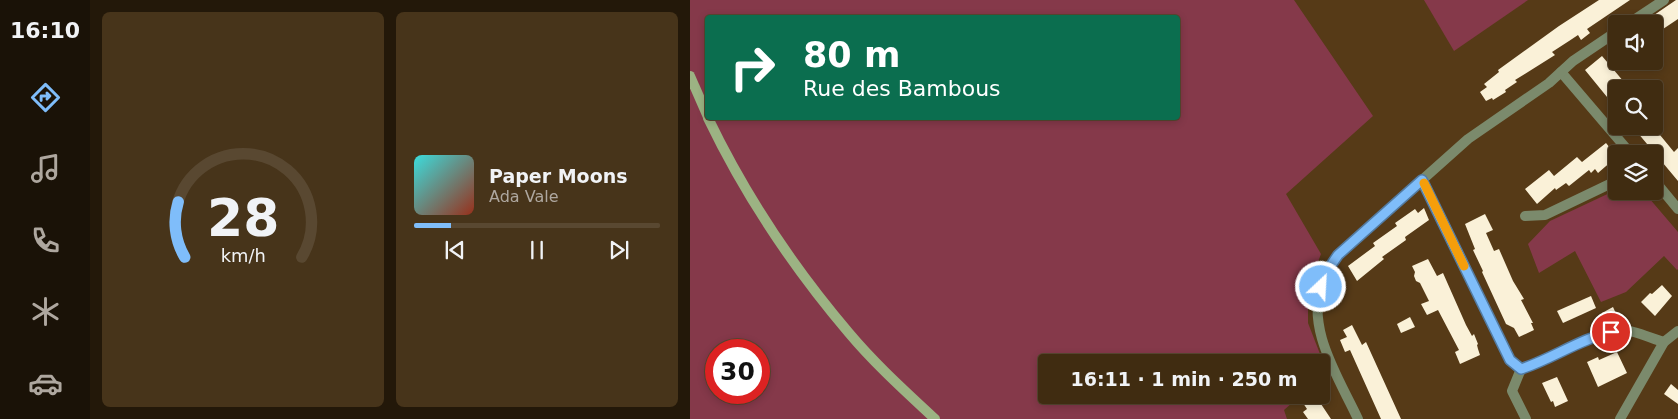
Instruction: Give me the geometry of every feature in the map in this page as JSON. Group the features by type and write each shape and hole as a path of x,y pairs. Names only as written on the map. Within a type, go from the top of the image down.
{"main road":[{"path":"690,76 705,110"},
{"path":"709,120 729,162 777,241 850,334 895,382 935,419"}],"street":[{"path":"1642,15 1664,0"},
{"path":"1358,419 1321,338 1317,320 1318,298 1323,277 1338,255 1468,139 1548,83 1573,60 1608,37"},
{"path":"1561,72 1623,145"},
{"path":"1422,180 1510,360 1521,369"},
{"path":"1525,216 1545,215 1608,185"},
{"path":"1663,191 1678,209"},
{"path":"1526,419 1512,391 1521,369 1598,335 1624,330 1664,342"},
{"path":"1620,419 1664,342 1678,331"}],"shaded area":[{"path":"690,0 1294,0 1373,116 1286,194 1321,254 1308,287 1308,323 1320,354 1038,354 1038,404 1291,404 1284,410 1287,419 690,419"},
{"path":"1424,0 1528,0 1454,51"},
{"path":"1608,194 1608,200 1651,200 1678,232 1678,269 1664,256 1626,292 1601,302 1575,251 1539,273 1528,244 1550,221"}],"building":[{"path":"1599,0 1630,0 1587,29 1590,33 1581,40 1578,35 1552,52 1555,55 1515,80 1517,82 1505,90 1506,92 1493,100 1492,98 1486,101 1480,92 1487,87 1484,84 1499,72 1498,70"},
{"path":"1678,0 1678,19 1663,29 1663,15 1654,15"},
{"path":"1602,56 1608,63 1608,70 1614,70 1622,80 1608,80 1608,98 1585,70"},
{"path":"1640,135 1660,135 1674,152 1678,148 1678,181 1663,163 1663,145 1648,145"},
{"path":"1606,143 1608,146 1608,164 1598,173 1595,169 1591,173 1589,170 1569,186 1566,183 1556,190 1555,188 1537,204 1525,189 1549,170 1554,176 1577,157 1582,162"},
{"path":"1424,208 1429,220 1405,237 1406,240 1382,257 1384,259 1357,281 1348,266 1375,246 1373,243 1397,226 1395,223 1415,209 1418,213"},
{"path":"1485,214 1493,230 1486,233 1494,251 1499,249 1513,281 1524,299 1521,300 1533,323 1531,323 1534,330 1519,337 1514,328 1506,324 1482,272 1465,224"},
{"path":"1428,259 1437,276 1443,273 1466,325 1472,336 1474,334 1478,344 1480,355 1460,364 1455,352 1459,350 1438,310 1427,315 1421,304 1429,301 1420,283 1416,281 1412,266"},
{"path":"1662,285 1672,296 1655,316 1641,302"},
{"path":"1591,296 1596,308 1563,323 1557,311"},
{"path":"1613,307 1618,318 1607,323 1602,313"},
{"path":"1410,317 1415,327 1401,333 1397,324"},
{"path":"1352,325 1362,345 1366,342 1401,419 1381,419 1350,350 1345,352 1340,340 1347,337 1343,330"},
{"path":"1617,352 1627,373 1598,387 1587,362 1598,357 1599,360"},
{"path":"1557,377 1568,401 1555,407 1542,383"},
{"path":"1671,384 1678,390 1678,404 1664,394"},
{"path":"1304,404 1321,404 1331,419 1308,419 1303,412 1307,409"}],"slow traffic":[{"path":"1424,183 1464,266"}],"route":[{"path":"1321,287 1323,277 1338,255 1422,180 1510,360 1521,369 1598,335 1611,332"}]}
